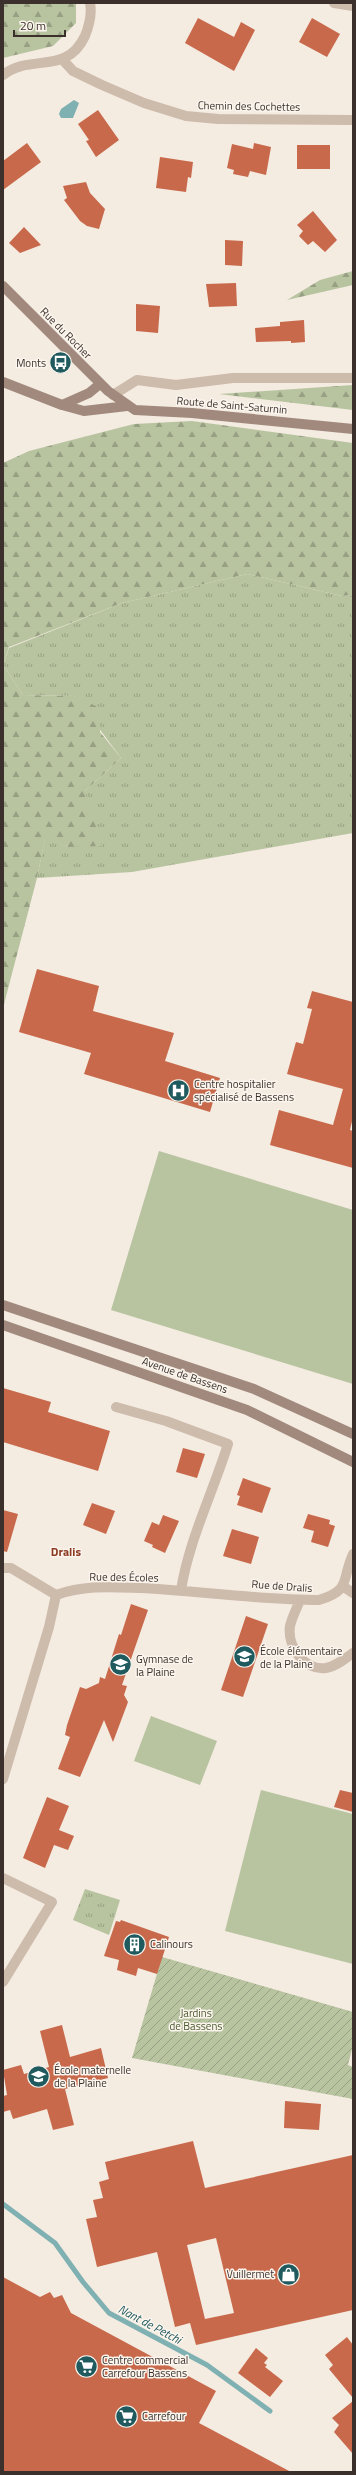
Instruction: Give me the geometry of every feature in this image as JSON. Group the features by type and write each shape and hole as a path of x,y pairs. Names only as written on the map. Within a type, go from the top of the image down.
{"main road":[{"name":"Rue du Rocher","path":"3,286 100,384 113,395"},
{"path":"3,382 62,405 84,410 127,406"},
{"path":"62,405 89,394 100,384"},
{"path":"3,388 24,390"},
{"path":"94,410 113,395"},
{"name":"Route de Saint-Saturnin","path":"113,395 127,406 135,410 192,413 353,429"},
{"name":"Avenue de Bassens","path":"3,1305 254,1389 353,1434"},
{"name":"Avenue de Bassens","path":"3,1325 247,1410 353,1462"}],"street":[{"path":"3,75 21,66 62,59 78,49 88,28 90,3"},
{"path":"334,3 353,6"},
{"name":"Chemin des Cochettes","path":"62,59 73,71 144,103 186,116 218,119 353,120"},
{"path":"113,395 137,380 176,385 233,378 353,378"},
{"path":"116,1407 166,1421 228,1444 221,1470 185,1566 182,1590"},
{"path":"353,1554 344,1587 353,1593"},
{"path":"3,1568 11,1568 56,1595 49,1627 3,1778"},
{"name":"Rue des Écoles","path":"56,1595 74,1589 95,1587 182,1590"},
{"name":"Rue de Dralis","path":"182,1590 300,1600 319,1600 334,1596 344,1587"},
{"path":"300,1600 290,1627 292,1645 300,1658 310,1666 325,1668 342,1662 353,1653"},
{"path":"3,1878 52,1902 3,1982"}],"green space":[{"path":"3,3 76,3 76,23 53,46 3,58"},
{"path":"353,271 353,285 287,300 320,280"},
{"path":"353,385 353,410 219,394"},
{"path":"192,421 353,443 353,595 342,596 247,574 122,603 9,647 3,665 3,463 29,451 134,424"},
{"path":"247,574 342,596 353,595 353,833 132,872 37,878 45,838 68,847 85,791 121,758 75,696 23,695 3,665 9,648 122,603"},
{"path":"3,665 23,695 75,696 100,708 100,732 121,758 85,791 102,846 68,847 45,839 37,878 3,1008"},
{"path":"159,1151 353,1210 353,1384 111,1310"},
{"path":"151,1716 217,1741 200,1785 134,1761"},
{"path":"261,1790 353,1814 353,1964 225,1931"},
{"path":"85,1889 120,1900 109,1935 73,1920"},
{"name":"Jardins de Bassens","path":"162,1957 353,2012 353,2045 348,2065 353,2067 353,2099 132,2058"}],"water":[{"path":"74,100 79,103 73,118 61,118 59,114 61,109"}],"building":[{"path":"198,18 234,37 241,22 255,30 234,71 185,43"},
{"path":"312,18 340,34 327,57 299,42"},
{"path":"98,110 119,140 96,157 86,141 89,140 78,124"},
{"path":"27,143 41,162 3,190 3,161"},
{"path":"254,143 271,147 266,175 250,171 248,177 233,174 234,170 227,168 232,144 253,149"},
{"path":"297,145 330,145 330,169 297,169"},
{"path":"160,157 193,162 191,178 188,177 186,192 156,188"},
{"path":"86,182 90,193 105,209 99,229 87,226 80,221 64,200 67,198 63,186"},
{"path":"313,211 337,240 325,252 313,241 308,245 299,236 303,231 297,225"},
{"path":"24,227 41,245 20,253 9,243"},
{"path":"225,240 243,241 242,266 225,265"},
{"path":"236,283 237,306 209,307 206,284"},
{"path":"136,304 160,306 158,333 136,331"},
{"path":"304,320 305,342 256,342 255,328 280,326 280,322"},
{"path":"37,969 99,986 93,1011 174,1033 165,1061 220,1078 210,1112 84,1074 91,1053 19,1032"},
{"path":"312,991 353,1002 353,1117 350,1130 353,1131 353,1168 270,1145 279,1110 333,1125 343,1089 287,1074 296,1042 303,1044 312,1009 307,1008"},
{"path":"3,1388 51,1402 48,1412 110,1431 98,1471 3,1442"},
{"path":"183,1448 205,1454 197,1478 176,1472"},
{"path":"243,1478 271,1488 262,1513 237,1505 240,1496 237,1495"},
{"path":"92,1503 115,1511 106,1534 83,1525"},
{"path":"3,1510 18,1514 7,1552 3,1551"},
{"path":"308,1514 330,1520 329,1524 335,1526 328,1547 311,1542 314,1531 303,1528"},
{"path":"163,1515 179,1521 165,1553 152,1547 153,1545 144,1541 152,1522 159,1525"},
{"path":"232,1529 259,1537 251,1564 223,1556"},
{"name":"Gymnase de la Plaine","path":"131,1604 148,1610 122,1685 127,1686 124,1695 128,1702 113,1742 104,1720 80,1777 58,1769 70,1737 65,1735 67,1725 80,1687 86,1689 99,1683 100,1677 105,1679 119,1634 121,1635"},
{"name":"École élémentaire de la Plaine","path":"246,1616 268,1624 243,1697 221,1690"},
{"path":"340,1790 353,1793 353,1812 334,1807"},
{"path":"47,1797 69,1806 59,1830 74,1836 68,1850 54,1845 45,1868 23,1858"},
{"name":"Calinours","path":"121,1920 169,1937 157,1974 138,1968 136,1976 117,1970 119,1960 104,1956 116,1921 120,1922"},
{"name":"École maternelle de la Plaine","path":"62,2025 70,2057 101,2048 108,2078 65,2089 74,2125 53,2130 47,2109 13,2119 10,2110 3,2112 3,2096 7,2095 3,2070 21,2065 24,2074 49,2067 40,2031"},
{"path":"285,2101 321,2104 319,2130 284,2128"},
{"path":"193,2141 205,2188 353,2155 353,2310 196,2345 190,2323 175,2327 157,2252 97,2267 86,2219 97,2217 93,2200 103,2198 99,2182 109,2179 105,2162","holes":["216,2238 234,2313 205,2319 187,2245"]},
{"name":"Centre commercial Carrefour Bassens","path":"3,2277 40,2297 50,2292 54,2298 62,2295 71,2313 216,2391 199,2423 291,2472 3,2472"},
{"path":"347,2337 353,2345 353,2398 329,2369 333,2365 325,2355"},
{"path":"256,2348 268,2358 264,2363 267,2365 265,2367 283,2381 270,2397 238,2373"},
{"path":"353,2401 353,2454 334,2432 339,2425 332,2418"}],"waterway":[{"name":"Nant de Petchi","path":"3,2204 55,2243 83,2282 109,2313 207,2365 270,2411"}],"place":[{"name":"Monts","path":"61,363"},
{"name":"Centre hospitalier spécialisé de Bassens","path":"178,1090"},
{"name":"École élémentaire de la Plaine","path":"244,1657"},
{"name":"Gymnase de la Plaine","path":"120,1665"},
{"name":"Calinours","path":"134,1944"},
{"name":"École maternelle de la Plaine","path":"38,2076"},
{"name":"Vuillermet","path":"289,2274"},
{"name":"Centre commercial Carrefour Bassens","path":"86,2366"},
{"name":"Carrefour","path":"126,2416"}],"district":[{"name":"Dralis","path":"66,1551"}]}
